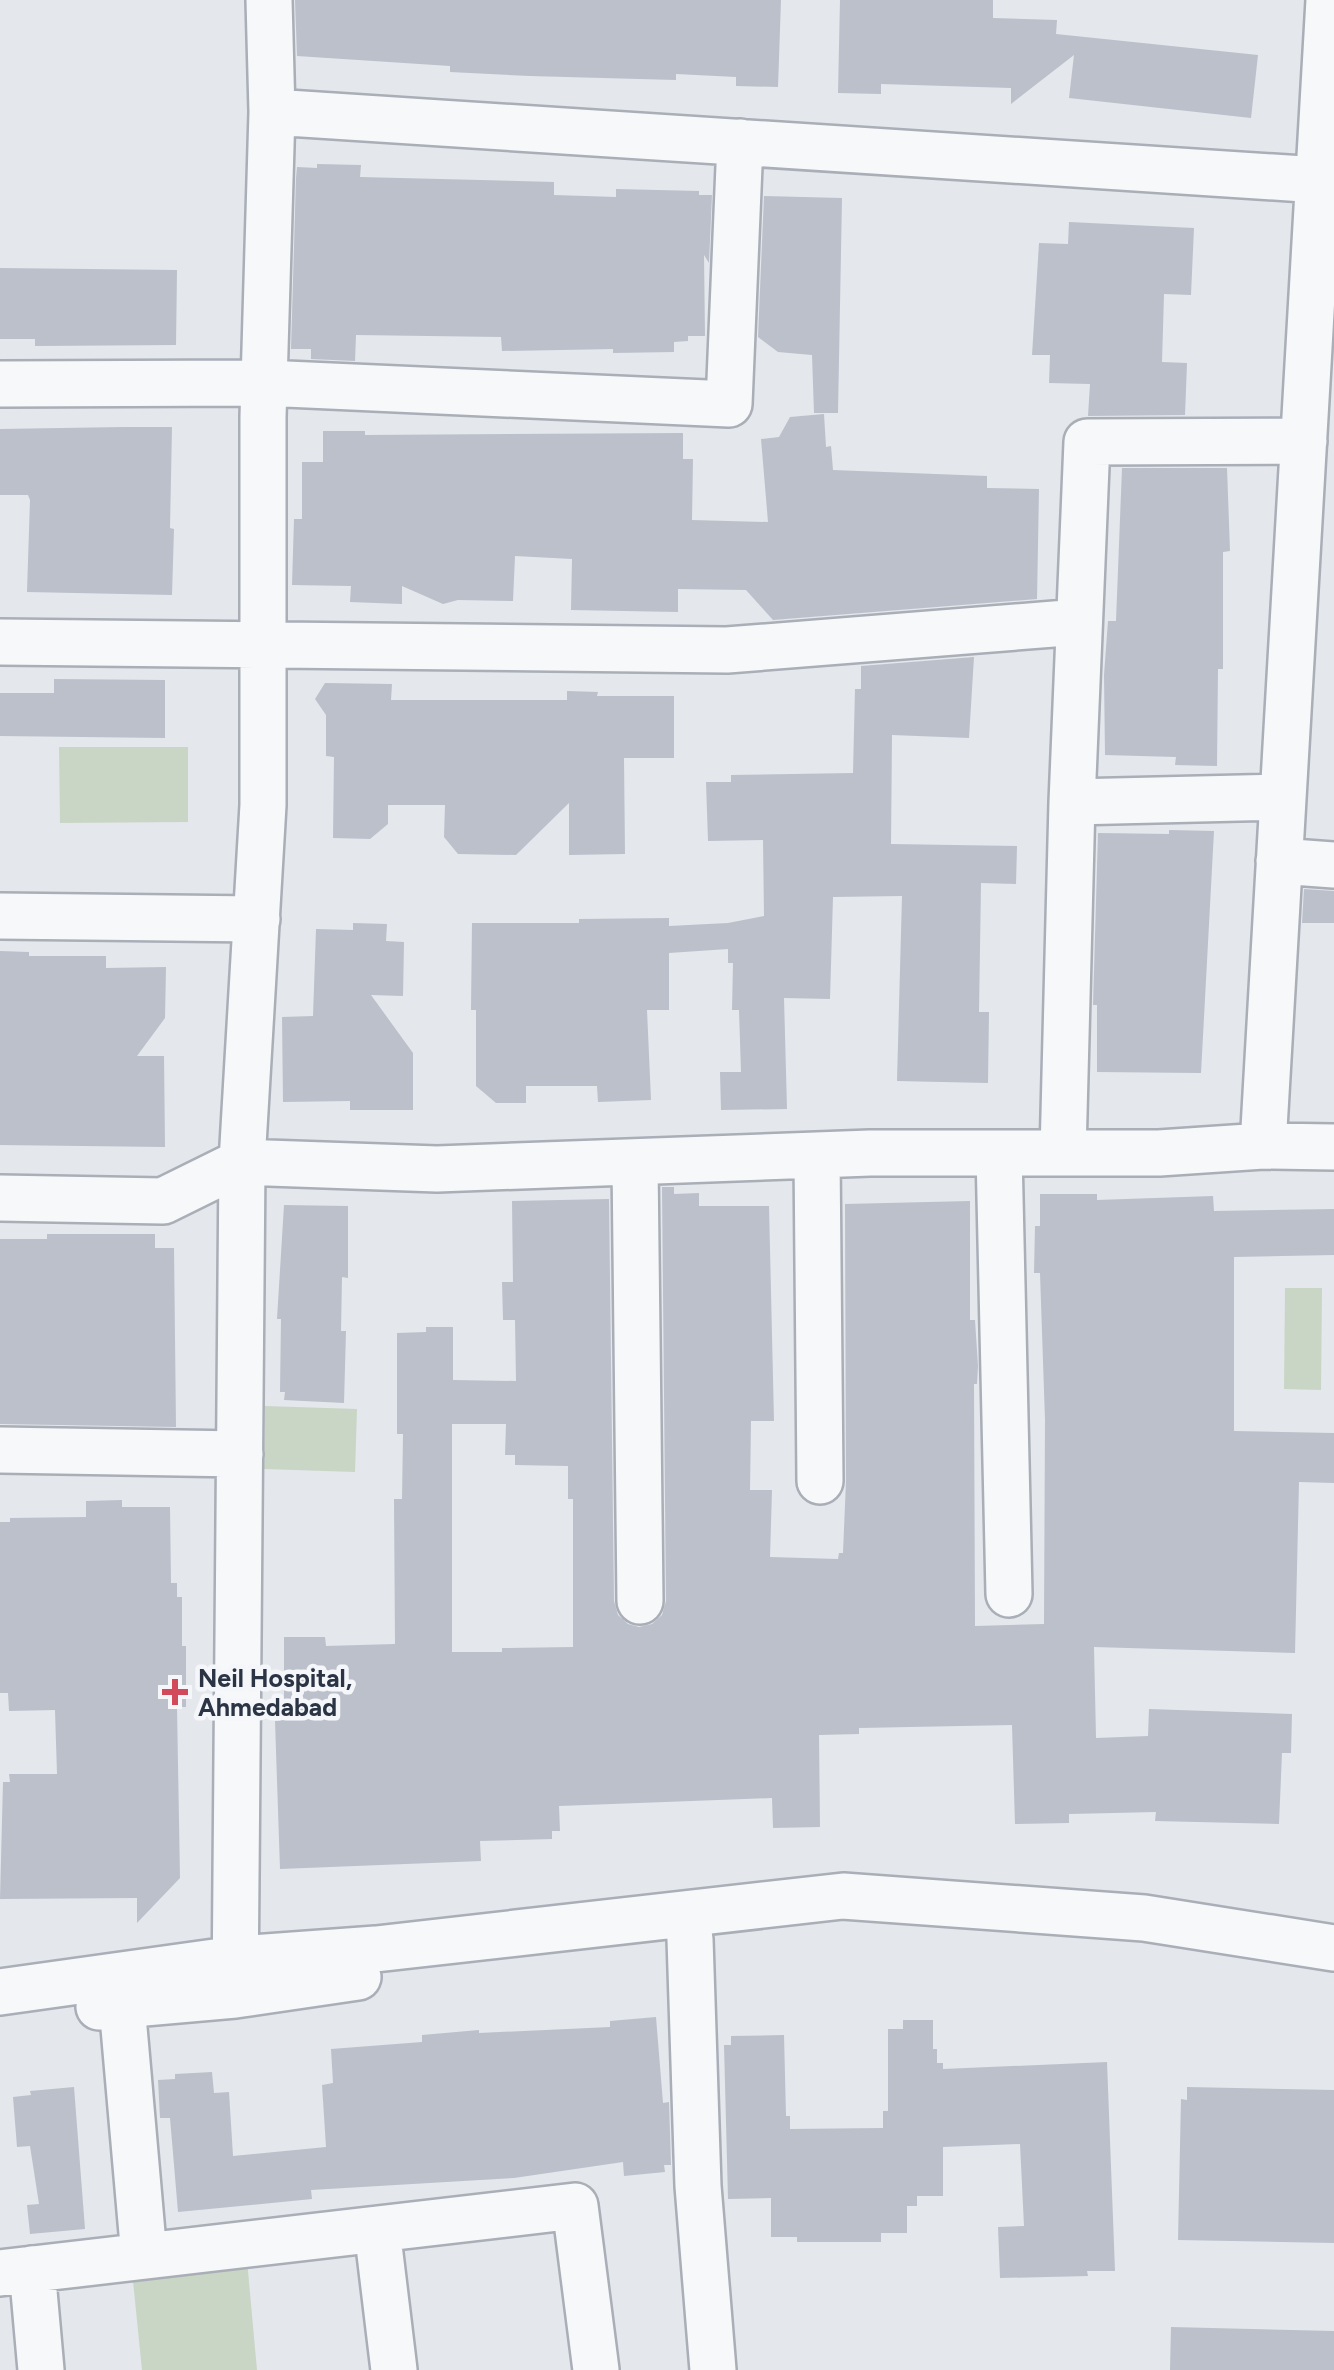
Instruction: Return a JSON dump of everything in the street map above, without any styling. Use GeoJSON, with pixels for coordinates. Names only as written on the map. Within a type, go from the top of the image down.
{"type":"FeatureCollection","features":[{"type":"Feature","properties":{"kind":"street"},"geometry":{"type":"LineString","coordinates":[[235,1977],[242,1162],[263,805],[264,383],[272,112],[268,0]]}},
{"type":"Feature","properties":{"kind":"street"},"geometry":{"type":"LineString","coordinates":[[1263,1146],[1304,441],[1325,240],[1319,180],[1329,0]]}},
{"type":"Feature","properties":{"kind":"street"},"geometry":{"type":"LineString","coordinates":[[272,112],[1319,180]]}},
{"type":"Feature","properties":{"kind":"street"},"geometry":{"type":"LineString","coordinates":[[0,384],[264,383],[729,404],[740,142]]}},
{"type":"Feature","properties":{"kind":"street"},"geometry":{"type":"LineString","coordinates":[[1063,1153],[1087,442],[1304,441]]}},
{"type":"Feature","properties":{"kind":"street"},"geometry":{"type":"LineString","coordinates":[[0,642],[726,650],[1080,622]]}},
{"type":"Feature","properties":{"kind":"street"},"geometry":{"type":"LineString","coordinates":[[1072,802],[1283,797]]}},
{"type":"Feature","properties":{"kind":"street"},"geometry":{"type":"LineString","coordinates":[[1280,861],[1334,865]]}},
{"type":"Feature","properties":{"kind":"street"},"geometry":{"type":"LineString","coordinates":[[0,916],[256,919]]}},
{"type":"Feature","properties":{"kind":"street"},"geometry":{"type":"LineString","coordinates":[[0,1198],[163,1201],[242,1162],[437,1169],[817,1155],[1158,1153],[1334,1146]]}},
{"type":"Feature","properties":{"kind":"street"},"geometry":{"type":"LineString","coordinates":[[999,1153],[1009,1594]]}},
{"type":"Feature","properties":{"kind":"street"},"geometry":{"type":"LineString","coordinates":[[817,1155],[820,1480]]}},
{"type":"Feature","properties":{"kind":"street"},"geometry":{"type":"LineString","coordinates":[[636,1162],[640,1601]]}},
{"type":"Feature","properties":{"kind":"street"},"geometry":{"type":"LineString","coordinates":[[0,1450],[240,1454]]}},
{"type":"Feature","properties":{"kind":"street"},"geometry":{"type":"LineString","coordinates":[[0,2017],[122,2005],[376,1948],[842,1896],[1144,1918],[1334,1948]]}},
{"type":"Feature","properties":{"kind":"street"},"geometry":{"type":"LineString","coordinates":[[0,1992],[235,1977],[378,1974],[843,1922],[1141,1943],[1334,1974]]}},
{"type":"Feature","properties":{"kind":"street"},"geometry":{"type":"LineString","coordinates":[[690,1939],[698,2186],[712,2370]]}},
{"type":"Feature","properties":{"kind":"street"},"geometry":{"type":"LineString","coordinates":[[122,2005],[144,2256]]}},
{"type":"Feature","properties":{"kind":"street"},"geometry":{"type":"LineString","coordinates":[[41,2370],[16,2271],[575,2206],[596,2370]]}},
{"type":"Feature","properties":{"kind":"street"},"geometry":{"type":"LineString","coordinates":[[378,2229],[394,2370]]}},
{"type":"Feature","properties":{"kind":"green space"},"geometry":{"type":"Polygon","coordinates":[[[59,747],[188,747],[188,822],[60,823],[59,747]]]}},
{"type":"Feature","properties":{"kind":"green space"},"geometry":{"type":"Polygon","coordinates":[[[1285,1288],[1322,1288],[1321,1390],[1284,1389],[1285,1288]]]}},
{"type":"Feature","properties":{"kind":"green space"},"geometry":{"type":"Polygon","coordinates":[[[265,1406],[357,1409],[355,1472],[264,1469],[265,1406]]]}},
{"type":"Feature","properties":{"kind":"green space"},"geometry":{"type":"Polygon","coordinates":[[[247,2260],[257,2370],[142,2370],[132,2271],[247,2260]]]}},
{"type":"Feature","properties":{"kind":"building"},"geometry":{"type":"Polygon","coordinates":[[[295,0],[781,0],[778,87],[736,86],[736,77],[676,74],[676,80],[530,76],[450,72],[450,66],[297,56],[295,0]]]}},
{"type":"Feature","properties":{"kind":"building"},"geometry":{"type":"Polygon","coordinates":[[[840,0],[993,0],[993,18],[1057,20],[1056,34],[1258,55],[1251,118],[1069,98],[1074,55],[1011,104],[1011,88],[881,84],[881,94],[838,93],[840,0]]]}},
{"type":"Feature","properties":{"kind":"building"},"geometry":{"type":"Polygon","coordinates":[[[317,164],[361,165],[360,177],[554,182],[554,195],[616,197],[616,189],[699,191],[699,195],[712,195],[709,263],[704,255],[705,336],[688,336],[688,341],[674,342],[674,352],[613,353],[613,349],[502,351],[501,337],[356,335],[355,361],[311,359],[311,349],[291,349],[296,178],[297,167],[317,168],[317,164]]]}},
{"type":"Feature","properties":{"kind":"building"},"geometry":{"type":"Polygon","coordinates":[[[764,196],[842,198],[838,413],[814,413],[812,355],[778,352],[758,337],[764,196]]]}},
{"type":"Feature","properties":{"kind":"building"},"geometry":{"type":"Polygon","coordinates":[[[1069,222],[1194,228],[1191,295],[1164,294],[1162,362],[1187,363],[1185,415],[1088,416],[1090,384],[1049,383],[1050,355],[1032,355],[1039,243],[1068,244],[1069,222]]]}},
{"type":"Feature","properties":{"kind":"building"},"geometry":{"type":"Polygon","coordinates":[[[0,268],[177,270],[176,345],[35,346],[35,339],[0,339],[0,268]]]}},
{"type":"Feature","properties":{"kind":"building"},"geometry":{"type":"Polygon","coordinates":[[[824,414],[826,447],[831,446],[833,470],[987,476],[987,488],[1039,489],[1037,599],[773,620],[746,590],[678,589],[678,612],[571,610],[572,559],[515,556],[513,601],[458,600],[443,604],[402,586],[402,604],[350,602],[351,586],[292,585],[294,519],[302,519],[302,462],[323,462],[323,431],[365,431],[365,435],[683,433],[683,459],[693,459],[692,520],[768,522],[761,439],[779,437],[790,417],[824,414]]]}},
{"type":"Feature","properties":{"kind":"building"},"geometry":{"type":"Polygon","coordinates":[[[172,427],[172,595],[27,592],[30,500],[28,495],[0,495],[0,429],[172,427]]]}},
{"type":"Feature","properties":{"kind":"building"},"geometry":{"type":"Polygon","coordinates":[[[1122,468],[1227,468],[1230,551],[1223,552],[1223,669],[1218,669],[1217,766],[1175,765],[1176,757],[1105,755],[1104,675],[1108,621],[1116,621],[1122,468]]]}},
{"type":"Feature","properties":{"kind":"building"},"geometry":{"type":"Polygon","coordinates":[[[974,657],[969,738],[892,735],[891,844],[1017,846],[1016,884],[981,883],[979,1012],[989,1012],[988,1083],[897,1081],[902,896],[833,897],[830,999],[784,998],[787,1109],[721,1110],[720,1072],[741,1072],[739,1010],[732,1010],[733,963],[728,963],[728,949],[669,953],[669,1010],[647,1010],[651,1100],[598,1102],[597,1086],[526,1086],[526,1103],[496,1103],[476,1086],[476,1010],[471,1010],[472,923],[669,918],[669,926],[728,923],[764,916],[763,840],[708,841],[706,782],[731,782],[731,775],[853,773],[855,689],[861,689],[861,666],[974,657]]]}},
{"type":"Feature","properties":{"kind":"building"},"geometry":{"type":"Polygon","coordinates":[[[54,679],[165,680],[165,738],[0,736],[0,693],[54,693],[54,679]]]}},
{"type":"Feature","properties":{"kind":"building"},"geometry":{"type":"Polygon","coordinates":[[[325,683],[392,684],[391,700],[567,700],[567,691],[598,692],[597,696],[674,696],[674,758],[624,758],[625,854],[569,855],[569,803],[516,855],[458,854],[444,837],[445,805],[388,805],[388,824],[370,839],[333,838],[334,757],[326,756],[326,715],[315,699],[325,683]]]}},
{"type":"Feature","properties":{"kind":"building"},"geometry":{"type":"Polygon","coordinates":[[[1169,830],[1214,831],[1201,1073],[1097,1072],[1097,1005],[1093,1005],[1098,833],[1169,834],[1169,830]]]}},
{"type":"Feature","properties":{"kind":"building"},"geometry":{"type":"Polygon","coordinates":[[[1304,889],[1334,891],[1334,923],[1302,923],[1304,889]]]}},
{"type":"Feature","properties":{"kind":"building"},"geometry":{"type":"Polygon","coordinates":[[[353,923],[387,924],[386,941],[404,942],[403,996],[371,995],[413,1053],[413,1110],[350,1110],[350,1101],[283,1102],[282,1017],[313,1016],[316,929],[353,930],[353,923]]]}},
{"type":"Feature","properties":{"kind":"building"},"geometry":{"type":"Polygon","coordinates":[[[0,951],[29,952],[29,956],[106,956],[106,968],[166,967],[165,1018],[137,1056],[164,1056],[165,1147],[0,1145],[0,951]]]}},
{"type":"Feature","properties":{"kind":"building"},"geometry":{"type":"Polygon","coordinates":[[[662,1187],[674,1187],[674,1194],[699,1193],[699,1206],[769,1206],[774,1421],[751,1421],[750,1490],[772,1490],[770,1557],[838,1559],[839,1553],[843,1553],[845,1204],[970,1201],[970,1320],[975,1320],[978,1366],[974,1384],[975,1626],[1044,1624],[1045,1420],[1040,1273],[1034,1273],[1040,1194],[1097,1194],[1097,1200],[1213,1196],[1214,1211],[1334,1209],[1334,1255],[1234,1257],[1234,1431],[1334,1433],[1334,1483],[1299,1482],[1295,1653],[1094,1647],[1096,1738],[1148,1736],[1149,1709],[1292,1714],[1291,1753],[1282,1753],[1279,1824],[1155,1821],[1156,1812],[1069,1814],[1069,1823],[1015,1824],[1012,1725],[859,1728],[859,1734],[819,1735],[820,1827],[773,1828],[772,1798],[559,1806],[560,1831],[552,1831],[552,1839],[480,1841],[481,1861],[280,1869],[275,1721],[284,1720],[284,1637],[325,1637],[326,1646],[395,1644],[394,1499],[402,1499],[403,1434],[397,1434],[397,1333],[453,1327],[453,1380],[516,1381],[515,1320],[503,1320],[502,1282],[513,1282],[512,1201],[609,1199],[614,1601],[618,1615],[639,1627],[652,1624],[662,1615],[666,1601],[662,1187]],[[452,1424],[452,1652],[573,1647],[573,1499],[568,1499],[568,1466],[515,1465],[515,1455],[505,1455],[506,1424],[452,1424]]]}},
{"type":"Feature","properties":{"kind":"building"},"geometry":{"type":"Polygon","coordinates":[[[284,1205],[348,1206],[348,1278],[342,1277],[341,1331],[346,1331],[344,1403],[284,1400],[285,1392],[280,1392],[281,1319],[277,1319],[284,1205]]]}},
{"type":"Feature","properties":{"kind":"building"},"geometry":{"type":"Polygon","coordinates":[[[47,1234],[155,1234],[155,1248],[174,1248],[176,1427],[0,1424],[0,1239],[47,1239],[47,1234]]]}},
{"type":"Feature","properties":{"kind":"building"},"geometry":{"type":"Polygon","coordinates":[[[122,1500],[122,1507],[170,1507],[171,1583],[177,1583],[177,1597],[182,1597],[182,1646],[186,1646],[186,1707],[177,1707],[180,1878],[137,1923],[137,1898],[0,1899],[3,1782],[10,1782],[9,1774],[57,1774],[55,1710],[9,1711],[8,1693],[0,1693],[0,1522],[10,1522],[10,1518],[86,1517],[86,1501],[122,1500]]]}},
{"type":"Feature","properties":{"kind":"building"},"geometry":{"type":"Polygon","coordinates":[[[656,2017],[663,2103],[669,2102],[671,2165],[664,2165],[665,2172],[624,2176],[623,2162],[514,2178],[311,2190],[312,2199],[178,2212],[170,2118],[160,2118],[158,2080],[175,2079],[175,2074],[212,2072],[214,2093],[229,2092],[233,2156],[326,2147],[322,2085],[333,2083],[331,2049],[422,2042],[422,2035],[479,2030],[610,2027],[610,2021],[656,2017]]]}},
{"type":"Feature","properties":{"kind":"building"},"geometry":{"type":"Polygon","coordinates":[[[903,2020],[933,2020],[933,2049],[937,2049],[937,2063],[943,2063],[943,2069],[1107,2062],[1115,2271],[1087,2271],[1088,2276],[1000,2278],[998,2227],[1024,2226],[1020,2144],[943,2147],[943,2196],[917,2196],[917,2206],[907,2206],[907,2233],[881,2233],[881,2242],[797,2242],[797,2237],[771,2237],[771,2198],[728,2199],[724,2045],[731,2045],[731,2036],[784,2035],[786,2116],[790,2116],[790,2129],[883,2128],[883,2111],[888,2111],[888,2029],[903,2029],[903,2020]]]}},
{"type":"Feature","properties":{"kind":"building"},"geometry":{"type":"Polygon","coordinates":[[[74,2087],[85,2229],[30,2234],[27,2205],[39,2204],[30,2146],[17,2147],[13,2097],[31,2095],[30,2091],[74,2087]]]}},
{"type":"Feature","properties":{"kind":"building"},"geometry":{"type":"Polygon","coordinates":[[[1187,2087],[1334,2090],[1334,2243],[1178,2240],[1181,2099],[1187,2100],[1187,2087]]]}},
{"type":"Feature","properties":{"kind":"building"},"geometry":{"type":"Polygon","coordinates":[[[1171,2327],[1334,2331],[1334,2370],[1170,2370],[1171,2327]]]}},
{"type":"Feature","properties":{"kind":"place","name":"Neil Hospital, Ahmedabad"},"geometry":{"type":"Point","coordinates":[175,1692]}}]}
